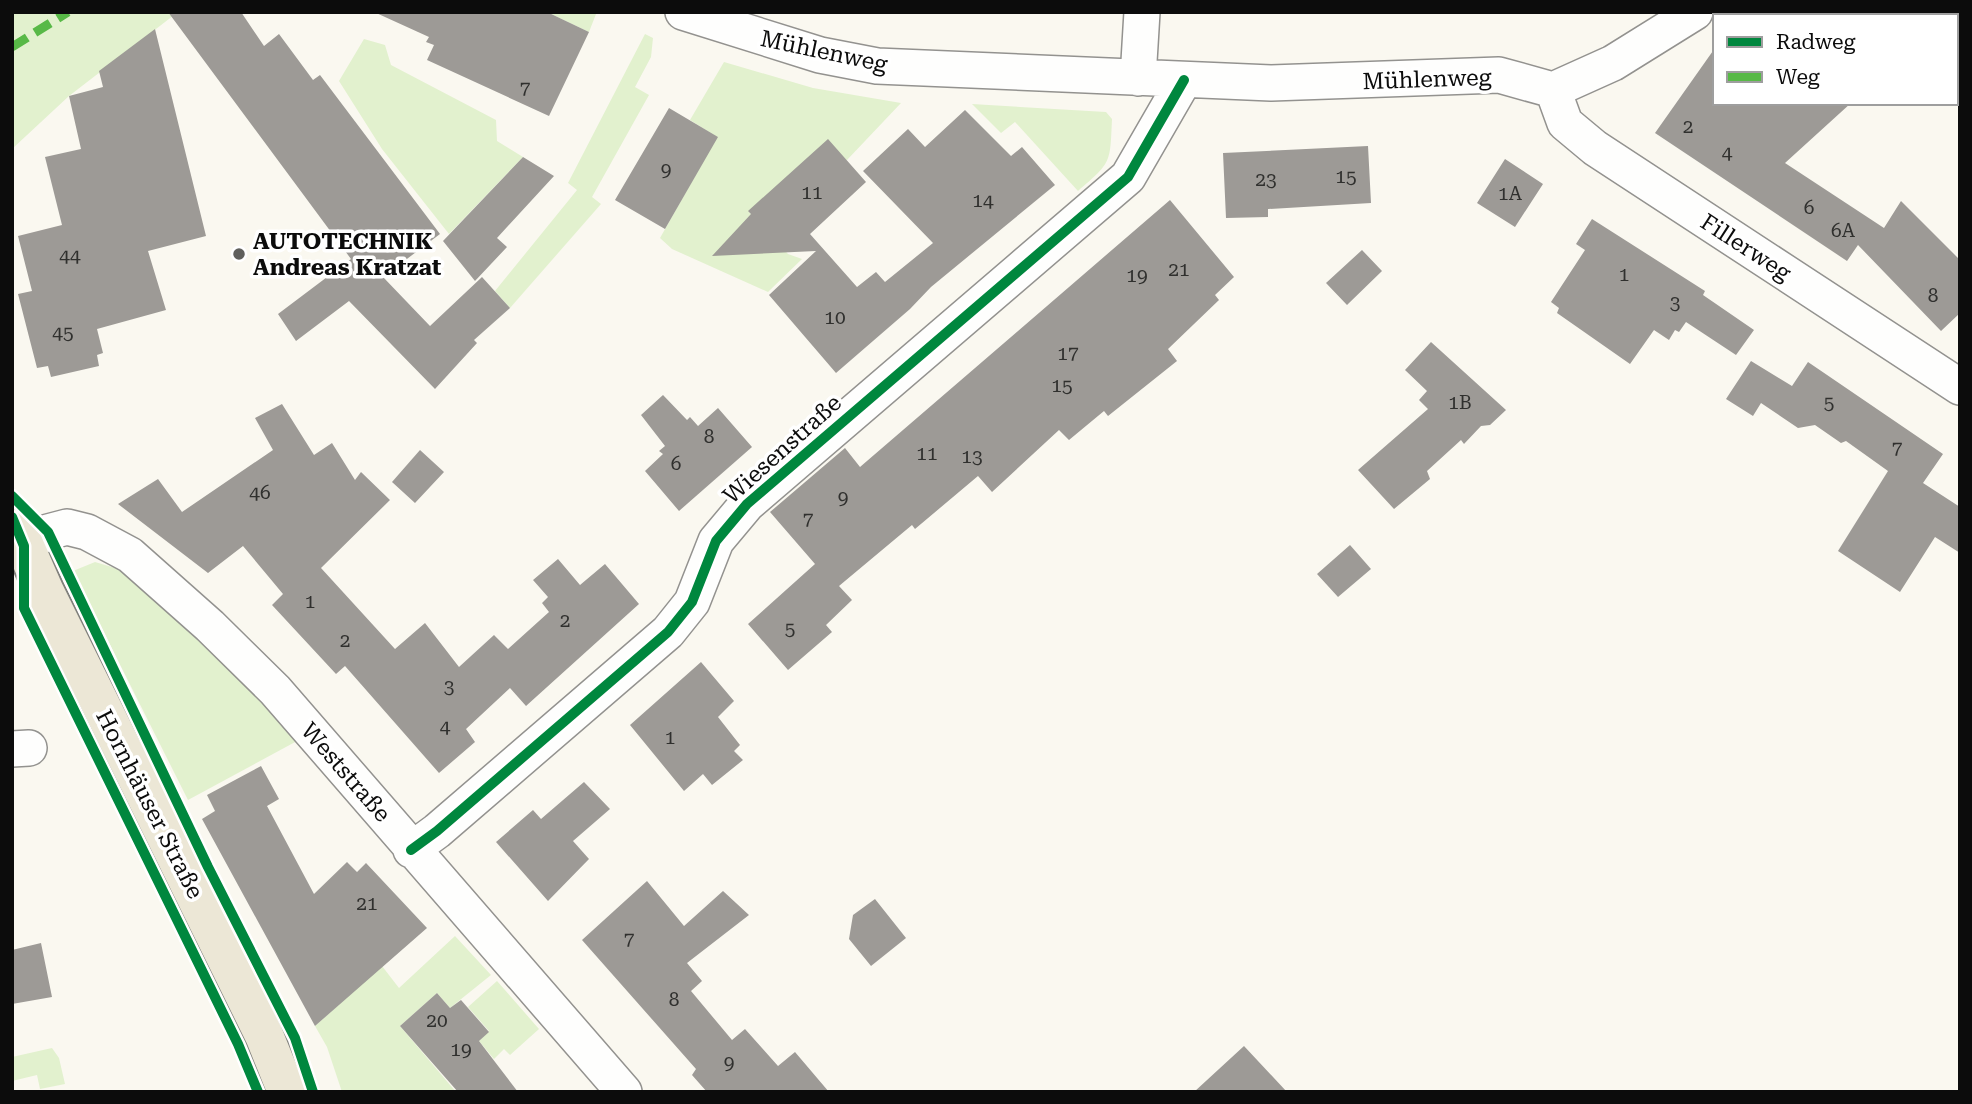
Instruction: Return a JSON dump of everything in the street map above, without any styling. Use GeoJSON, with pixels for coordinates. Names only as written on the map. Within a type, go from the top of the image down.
{"type":"FeatureCollection","features":[{"type":"Feature","properties":{"kind":"main road","name":"Hornhäuser Straße"},"geometry":{"type":"LineString","coordinates":[[18,531],[264,1035],[287,1092]]}},
{"type":"Feature","properties":{"kind":"street","name":"Mühlenweg"},"geometry":{"type":"LineString","coordinates":[[683,12],[820,55],[877,66],[1271,83],[1499,75],[1553,90]]}},
{"type":"Feature","properties":{"kind":"street"},"geometry":{"type":"LineString","coordinates":[[1138,78],[1142,12]]}},
{"type":"Feature","properties":{"kind":"street"},"geometry":{"type":"LineString","coordinates":[[1553,90],[1612,63],[1695,12]]}},
{"type":"Feature","properties":{"kind":"street","name":"Wiesenstraße"},"geometry":{"type":"LineString","coordinates":[[411,850],[438,831],[668,632],[692,602],[716,541],[747,504],[1128,177],[1184,79]]}},
{"type":"Feature","properties":{"kind":"street","name":"Fillerweg"},"geometry":{"type":"LineString","coordinates":[[1553,90],[1565,123],[1595,148],[1960,387]]}},
{"type":"Feature","properties":{"kind":"street","name":"Weststraße"},"geometry":{"type":"LineString","coordinates":[[18,531],[48,532],[67,527],[87,532],[130,555],[211,625],[275,690],[411,850],[624,1092]]}},
{"type":"Feature","properties":{"kind":"green space"},"geometry":{"type":"Polygon","coordinates":[[[12,12],[178,12],[69,96],[12,149],[12,12]]]}},
{"type":"Feature","properties":{"kind":"green space"},"geometry":{"type":"Polygon","coordinates":[[[547,12],[594,12],[596,14],[589,32],[547,12]]]}},
{"type":"Feature","properties":{"kind":"green space"},"geometry":{"type":"Polygon","coordinates":[[[645,34],[653,38],[651,57],[635,87],[649,95],[592,197],[601,204],[510,308],[495,291],[577,190],[568,183],[645,34]]]}},
{"type":"Feature","properties":{"kind":"green space"},"geometry":{"type":"Polygon","coordinates":[[[364,39],[385,45],[391,65],[496,120],[497,141],[523,157],[449,234],[382,149],[339,81],[364,39]]]}},
{"type":"Feature","properties":{"kind":"green space"},"geometry":{"type":"Polygon","coordinates":[[[724,62],[813,88],[901,103],[847,160],[749,212],[788,254],[802,259],[768,292],[672,249],[660,238],[717,137],[690,120],[724,62]]]}},
{"type":"Feature","properties":{"kind":"green space"},"geometry":{"type":"Polygon","coordinates":[[[972,104],[1106,112],[1112,119],[1107,161],[1078,191],[1015,122],[1001,133],[972,104]]]}},
{"type":"Feature","properties":{"kind":"green space"},"geometry":{"type":"Polygon","coordinates":[[[95,562],[122,570],[147,590],[264,704],[297,741],[188,800],[73,571],[95,562]]]}},
{"type":"Feature","properties":{"kind":"green space"},"geometry":{"type":"Polygon","coordinates":[[[455,936],[491,975],[450,1008],[437,993],[400,1026],[456,1092],[342,1092],[327,1047],[315,1026],[382,966],[399,988],[455,936]]]}},
{"type":"Feature","properties":{"kind":"green space"},"geometry":{"type":"Polygon","coordinates":[[[497,981],[539,1029],[510,1055],[504,1049],[494,1059],[479,1041],[489,1031],[468,1007],[497,981]]]}},
{"type":"Feature","properties":{"kind":"green space"},"geometry":{"type":"Polygon","coordinates":[[[52,1048],[59,1058],[65,1084],[40,1089],[37,1075],[12,1081],[12,1057],[52,1048]]]}},
{"type":"Feature","properties":{"kind":"building"},"geometry":{"type":"Polygon","coordinates":[[[168,12],[241,12],[264,46],[279,34],[313,80],[320,75],[440,234],[383,277],[430,326],[482,277],[510,308],[474,340],[477,343],[435,389],[349,301],[296,341],[278,314],[351,259],[168,12]]]}},
{"type":"Feature","properties":{"kind":"building"},"geometry":{"type":"Polygon","coordinates":[[[374,12],[547,12],[589,32],[549,116],[427,60],[434,45],[426,42],[429,37],[374,12]]]}},
{"type":"Feature","properties":{"kind":"building"},"geometry":{"type":"Polygon","coordinates":[[[155,29],[206,236],[148,251],[166,310],[97,329],[103,353],[97,355],[99,366],[51,377],[48,366],[37,368],[18,294],[32,291],[18,236],[62,225],[45,157],[81,149],[69,96],[103,87],[99,71],[155,29]]]}},
{"type":"Feature","properties":{"kind":"building"},"geometry":{"type":"Polygon","coordinates":[[[1713,51],[1713,105],[1849,105],[1785,163],[1884,228],[1901,201],[1960,260],[1960,313],[1941,331],[1858,245],[1847,261],[1655,133],[1713,51]]]}},
{"type":"Feature","properties":{"kind":"building"},"geometry":{"type":"Polygon","coordinates":[[[669,108],[718,137],[665,229],[615,200],[669,108]]]}},
{"type":"Feature","properties":{"kind":"building"},"geometry":{"type":"Polygon","coordinates":[[[965,110],[1011,156],[1022,147],[1055,185],[931,287],[910,309],[836,373],[769,295],[816,251],[712,256],[751,214],[748,211],[828,139],[866,182],[810,234],[857,287],[876,272],[885,282],[933,243],[863,171],[908,129],[925,147],[965,110]]]}},
{"type":"Feature","properties":{"kind":"building"},"geometry":{"type":"Polygon","coordinates":[[[1368,146],[1371,203],[1268,209],[1268,217],[1226,218],[1223,153],[1368,146]]]}},
{"type":"Feature","properties":{"kind":"building"},"geometry":{"type":"Polygon","coordinates":[[[523,157],[554,176],[497,238],[507,247],[475,281],[443,241],[523,157]]]}},
{"type":"Feature","properties":{"kind":"building"},"geometry":{"type":"Polygon","coordinates":[[[1505,159],[1543,184],[1515,227],[1477,203],[1505,159]]]}},
{"type":"Feature","properties":{"kind":"building"},"geometry":{"type":"Polygon","coordinates":[[[1170,200],[1234,277],[1215,295],[1219,300],[1168,349],[1177,361],[1108,416],[1104,411],[1069,440],[1059,430],[992,492],[978,476],[915,529],[912,525],[839,586],[852,600],[826,625],[832,632],[788,670],[748,624],[815,564],[770,512],[845,448],[860,467],[1170,200]]]}},
{"type":"Feature","properties":{"kind":"building"},"geometry":{"type":"Polygon","coordinates":[[[1592,219],[1705,291],[1703,295],[1754,330],[1736,355],[1686,322],[1679,332],[1675,330],[1669,340],[1654,330],[1630,364],[1557,313],[1559,308],[1551,302],[1585,250],[1576,244],[1592,219]]]}},
{"type":"Feature","properties":{"kind":"building"},"geometry":{"type":"Polygon","coordinates":[[[1362,250],[1382,271],[1347,305],[1326,283],[1362,250]]]}},
{"type":"Feature","properties":{"kind":"building"},"geometry":{"type":"Polygon","coordinates":[[[1431,342],[1506,410],[1490,425],[1481,426],[1464,444],[1461,440],[1427,471],[1430,479],[1394,509],[1358,470],[1428,409],[1419,400],[1427,391],[1405,370],[1431,342]]]}},
{"type":"Feature","properties":{"kind":"building"},"geometry":{"type":"Polygon","coordinates":[[[1751,361],[1792,386],[1808,362],[1943,454],[1923,483],[1960,507],[1960,553],[1935,537],[1900,592],[1838,551],[1888,471],[1846,441],[1841,443],[1815,425],[1798,428],[1761,403],[1753,416],[1726,399],[1751,361]]]}},
{"type":"Feature","properties":{"kind":"building"},"geometry":{"type":"Polygon","coordinates":[[[663,395],[687,420],[690,417],[698,426],[718,408],[752,447],[679,511],[645,471],[663,454],[659,451],[665,446],[641,415],[663,395]]]}},
{"type":"Feature","properties":{"kind":"building"},"geometry":{"type":"Polygon","coordinates":[[[282,404],[314,455],[332,443],[355,480],[361,472],[390,500],[321,568],[395,649],[425,623],[459,667],[494,635],[508,649],[549,612],[542,603],[548,597],[533,580],[558,559],[580,585],[605,564],[639,604],[526,706],[510,688],[466,729],[475,742],[439,773],[345,666],[336,674],[272,605],[283,594],[243,546],[208,573],[118,504],[158,479],[182,512],[273,450],[255,418],[282,404]]]}},
{"type":"Feature","properties":{"kind":"building"},"geometry":{"type":"Polygon","coordinates":[[[420,450],[444,472],[415,503],[392,482],[420,450]]]}},
{"type":"Feature","properties":{"kind":"building"},"geometry":{"type":"Polygon","coordinates":[[[1350,545],[1371,569],[1338,597],[1317,574],[1350,545]]]}},
{"type":"Feature","properties":{"kind":"building"},"geometry":{"type":"Polygon","coordinates":[[[701,662],[734,701],[718,717],[740,745],[734,751],[743,760],[712,785],[703,774],[684,791],[630,725],[701,662]]]}},
{"type":"Feature","properties":{"kind":"building"},"geometry":{"type":"Polygon","coordinates":[[[261,766],[279,799],[267,806],[314,894],[347,862],[357,872],[366,863],[427,928],[315,1026],[202,819],[215,811],[207,795],[261,766]]]}},
{"type":"Feature","properties":{"kind":"building"},"geometry":{"type":"Polygon","coordinates":[[[584,782],[610,809],[573,841],[589,859],[548,901],[496,842],[533,810],[541,819],[584,782]]]}},
{"type":"Feature","properties":{"kind":"building"},"geometry":{"type":"Polygon","coordinates":[[[647,881],[684,926],[723,891],[749,915],[687,963],[702,981],[691,991],[732,1040],[745,1029],[778,1066],[795,1052],[829,1092],[707,1092],[692,1075],[696,1069],[582,940],[647,881]]]}},
{"type":"Feature","properties":{"kind":"building"},"geometry":{"type":"Polygon","coordinates":[[[875,899],[906,938],[871,966],[849,939],[853,915],[875,899]]]}},
{"type":"Feature","properties":{"kind":"building"},"geometry":{"type":"Polygon","coordinates":[[[41,943],[52,997],[12,1004],[12,950],[41,943]]]}},
{"type":"Feature","properties":{"kind":"building"},"geometry":{"type":"Polygon","coordinates":[[[437,993],[450,1008],[461,1000],[489,1032],[479,1041],[518,1092],[458,1092],[400,1026],[437,993]]]}},
{"type":"Feature","properties":{"kind":"building"},"geometry":{"type":"Polygon","coordinates":[[[1244,1046],[1287,1092],[1194,1092],[1244,1046]]]}},
{"type":"Feature","properties":{"kind":"marked path"},"geometry":{"type":"LineString","coordinates":[[12,47],[68,12]]}},
{"type":"Feature","properties":{"kind":"cycle path"},"geometry":{"type":"LineString","coordinates":[[411,850],[437,831],[668,632],[692,602],[716,541],[747,504],[1128,177],[1184,80]]}},
{"type":"Feature","properties":{"kind":"cycle path"},"geometry":{"type":"LineString","coordinates":[[12,496],[48,532],[208,867],[295,1038],[313,1092]]}},
{"type":"Feature","properties":{"kind":"cycle path"},"geometry":{"type":"LineString","coordinates":[[12,517],[24,546],[24,608],[238,1044],[258,1092]]}},
{"type":"Feature","properties":{"kind":"place","name":"AUTOTECHNIK Andreas Kratzat"},"geometry":{"type":"Point","coordinates":[239,254]}}]}
